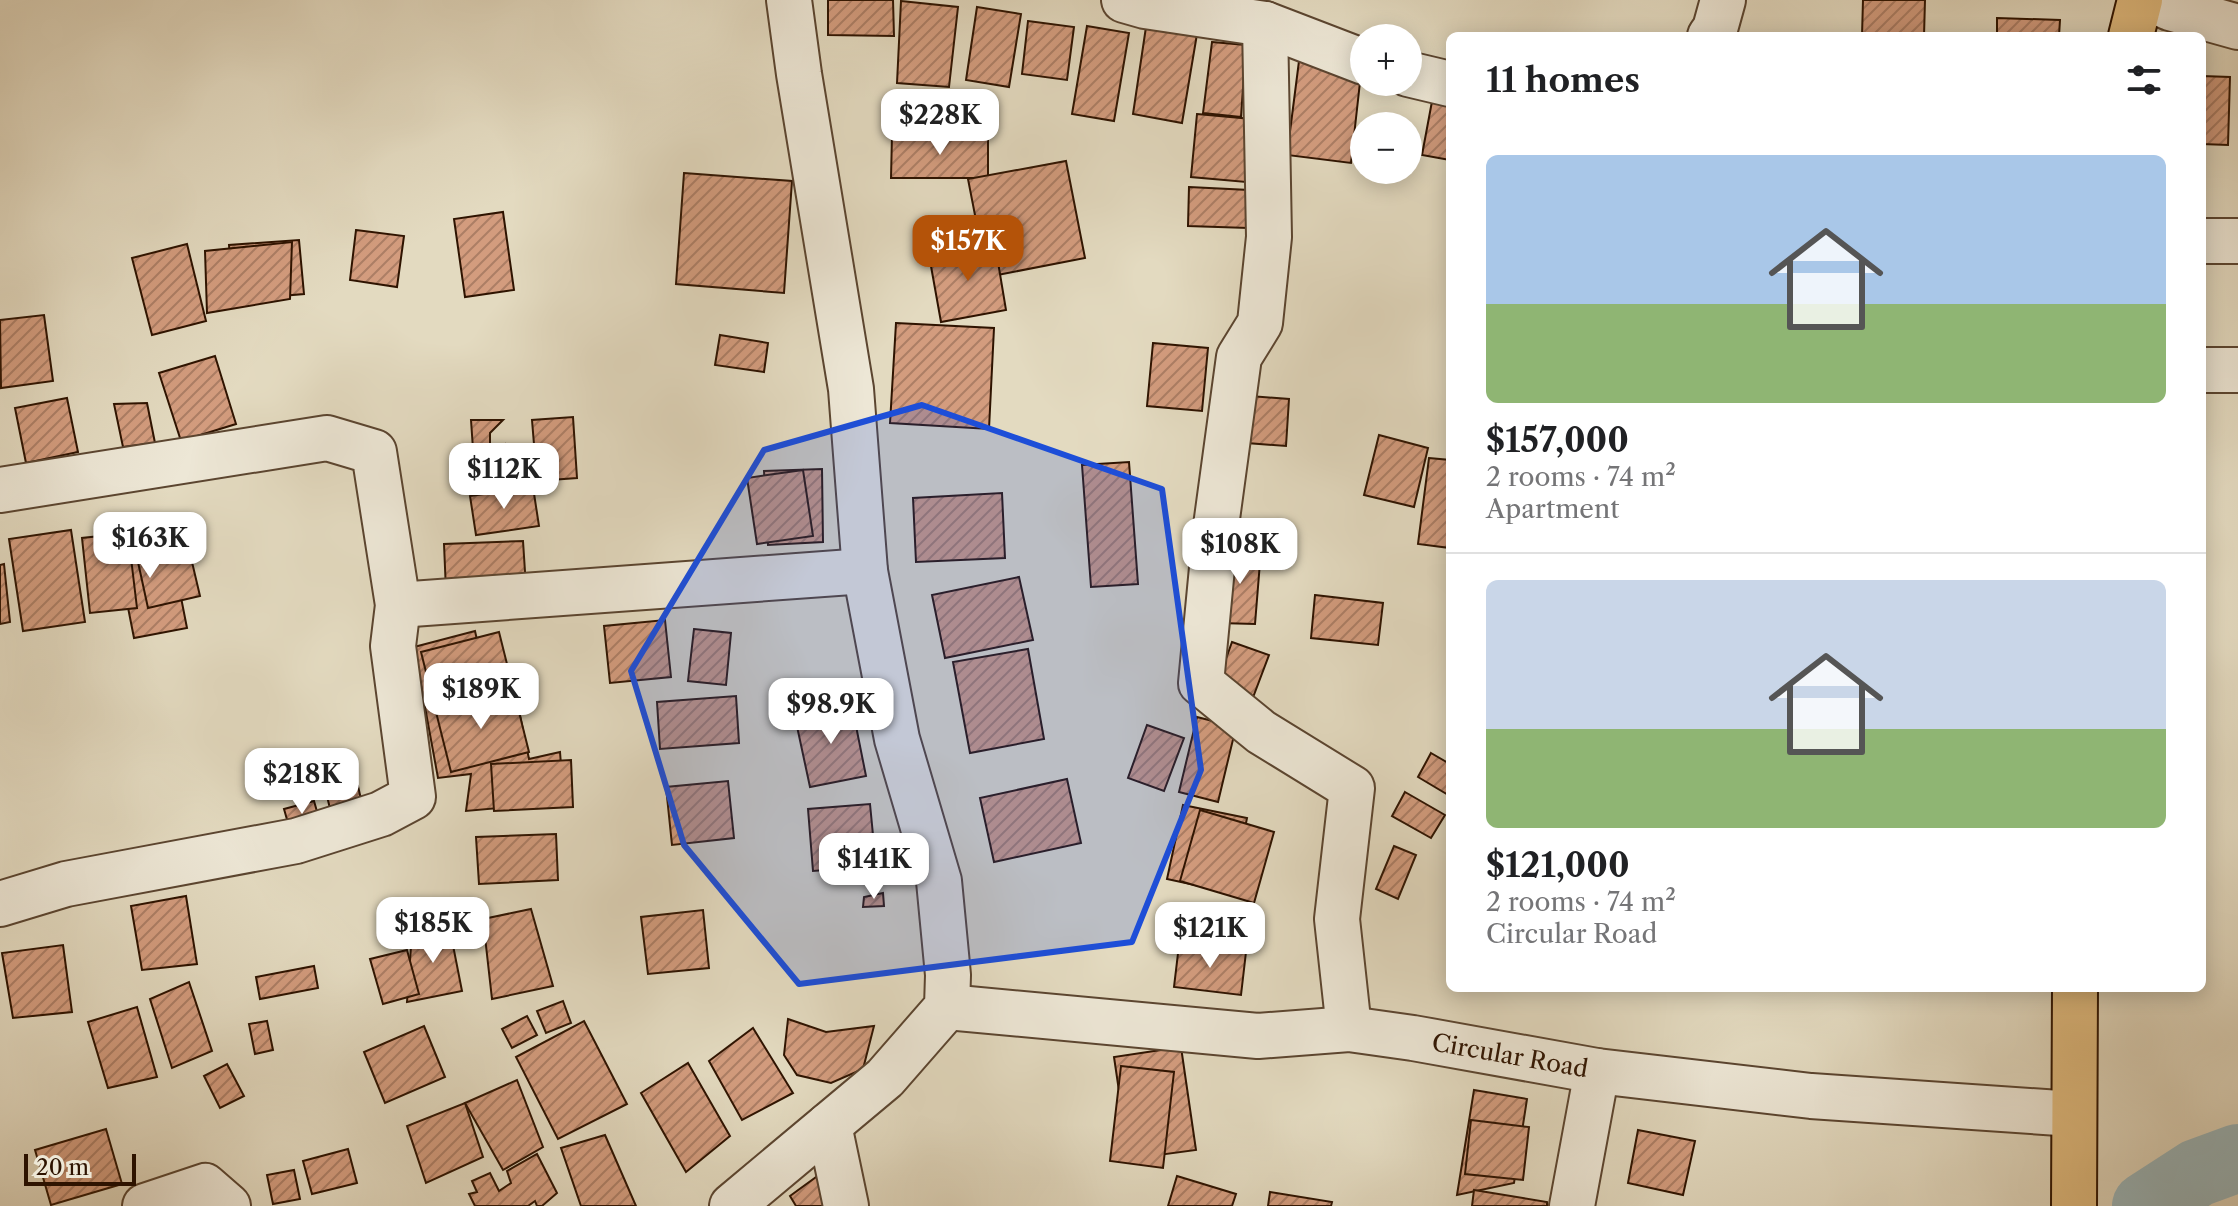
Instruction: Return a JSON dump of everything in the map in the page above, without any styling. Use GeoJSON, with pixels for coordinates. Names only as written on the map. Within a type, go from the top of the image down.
{"type":"FeatureCollection","features":[{"type":"Feature","properties":{"kind":"main road"},"geometry":{"type":"LineString","coordinates":[[2132,32],[2140,0]]}},
{"type":"Feature","properties":{"kind":"main road"},"geometry":{"type":"LineString","coordinates":[[2074,1197],[2075,992]]}},
{"type":"Feature","properties":{"kind":"street"},"geometry":{"type":"LineString","coordinates":[[732,1206],[885,1078],[947,1007],[948,975],[939,881],[897,739],[865,571],[851,389],[789,0]]}},
{"type":"Feature","properties":{"kind":"street"},"geometry":{"type":"LineString","coordinates":[[1124,0],[1265,24],[1350,57]]}},
{"type":"Feature","properties":{"kind":"street"},"geometry":{"type":"LineString","coordinates":[[1713,32],[1723,0]]}},
{"type":"Feature","properties":{"kind":"street"},"geometry":{"type":"LineString","coordinates":[[2152,0],[2238,27]]}},
{"type":"Feature","properties":{"kind":"street"},"geometry":{"type":"LineString","coordinates":[[1265,24],[1269,237],[1260,323],[1239,357],[1216,526],[1201,683],[1261,732],[1352,788],[1337,919],[1349,1029]]}},
{"type":"Feature","properties":{"kind":"street"},"geometry":{"type":"LineString","coordinates":[[1422,77],[1446,83]]}},
{"type":"Feature","properties":{"kind":"street"},"geometry":{"type":"LineString","coordinates":[[2206,241],[2238,241]]}},
{"type":"Feature","properties":{"kind":"street"},"geometry":{"type":"LineString","coordinates":[[2206,370],[2238,370]]}},
{"type":"Feature","properties":{"kind":"street"},"geometry":{"type":"LineString","coordinates":[[0,490],[327,438],[374,452],[398,605],[393,646],[413,797],[381,814],[296,841],[66,884],[0,904]]}},
{"type":"Feature","properties":{"kind":"street"},"geometry":{"type":"LineString","coordinates":[[398,605],[865,571]]}},
{"type":"Feature","properties":{"kind":"street","name":"Circular Road"},"geometry":{"type":"LineString","coordinates":[[947,1007],[1258,1036],[1349,1029],[1597,1071],[1811,1096],[2074,1114]]}},
{"type":"Feature","properties":{"kind":"street"},"geometry":{"type":"LineString","coordinates":[[1572,1206],[1597,1071]]}},
{"type":"Feature","properties":{"kind":"street"},"geometry":{"type":"LineString","coordinates":[[829,1125],[846,1206]]}},
{"type":"Feature","properties":{"kind":"street"},"geometry":{"type":"LineString","coordinates":[[145,1206],[205,1186],[228,1206]]}},
{"type":"Feature","properties":{"kind":"highlighted area"},"geometry":{"type":"Polygon","coordinates":[[[922,405],[1162,489],[1201,770],[1132,942],[799,984],[684,845],[631,671],[764,450],[922,405]]]}},
{"type":"Feature","properties":{"kind":"building"},"geometry":{"type":"Polygon","coordinates":[[[828,0],[893,0],[894,36],[828,35],[828,0]]]}},
{"type":"Feature","properties":{"kind":"building"},"geometry":{"type":"Polygon","coordinates":[[[1863,0],[1925,0],[1924,32],[1862,32],[1863,0]]]}},
{"type":"Feature","properties":{"kind":"building"},"geometry":{"type":"Polygon","coordinates":[[[901,1],[958,7],[949,87],[897,83],[901,1]]]}},
{"type":"Feature","properties":{"kind":"building"},"geometry":{"type":"Polygon","coordinates":[[[977,7],[1021,14],[1009,87],[966,80],[977,7]]]}},
{"type":"Feature","properties":{"kind":"building"},"geometry":{"type":"Polygon","coordinates":[[[1997,18],[2060,20],[2059,32],[1997,32],[1997,18]]]}},
{"type":"Feature","properties":{"kind":"building"},"geometry":{"type":"Polygon","coordinates":[[[1028,21],[1074,27],[1067,80],[1022,74],[1028,21]]]}},
{"type":"Feature","properties":{"kind":"building"},"geometry":{"type":"Polygon","coordinates":[[[1087,26],[1129,33],[1114,121],[1072,114],[1087,26]]]}},
{"type":"Feature","properties":{"kind":"building"},"geometry":{"type":"Polygon","coordinates":[[[1146,27],[1197,34],[1182,123],[1133,114],[1146,27]]]}},
{"type":"Feature","properties":{"kind":"building"},"geometry":{"type":"Polygon","coordinates":[[[1212,42],[1246,45],[1241,117],[1203,113],[1212,42]]]}},
{"type":"Feature","properties":{"kind":"building"},"geometry":{"type":"Polygon","coordinates":[[[1299,61],[1350,71],[1350,96],[1358,96],[1357,112],[1350,112],[1350,163],[1287,155],[1299,61]]]}},
{"type":"Feature","properties":{"kind":"building"},"geometry":{"type":"Polygon","coordinates":[[[2206,76],[2230,77],[2228,145],[2206,144],[2206,76]]]}},
{"type":"Feature","properties":{"kind":"building"},"geometry":{"type":"Polygon","coordinates":[[[1433,96],[1446,98],[1446,159],[1422,155],[1433,96]]]}},
{"type":"Feature","properties":{"kind":"building"},"geometry":{"type":"Polygon","coordinates":[[[1197,114],[1252,119],[1246,182],[1191,177],[1197,114]]]}},
{"type":"Feature","properties":{"kind":"building"},"geometry":{"type":"Polygon","coordinates":[[[892,135],[988,136],[988,178],[891,178],[892,135]]]}},
{"type":"Feature","properties":{"kind":"building"},"geometry":{"type":"Polygon","coordinates":[[[1066,161],[1085,258],[987,277],[968,179],[1066,161]]]}},
{"type":"Feature","properties":{"kind":"building"},"geometry":{"type":"Polygon","coordinates":[[[684,173],[792,181],[784,293],[676,284],[684,173]]]}},
{"type":"Feature","properties":{"kind":"building"},"geometry":{"type":"Polygon","coordinates":[[[1189,187],[1249,190],[1248,228],[1188,226],[1189,187]]]}},
{"type":"Feature","properties":{"kind":"building"},"geometry":{"type":"Polygon","coordinates":[[[503,212],[514,290],[465,297],[454,219],[503,212]]]}},
{"type":"Feature","properties":{"kind":"building"},"geometry":{"type":"Polygon","coordinates":[[[356,230],[404,236],[397,287],[350,280],[356,230]]]}},
{"type":"Feature","properties":{"kind":"building"},"geometry":{"type":"Polygon","coordinates":[[[299,240],[304,294],[233,300],[229,245],[299,240]]]}},
{"type":"Feature","properties":{"kind":"building"},"geometry":{"type":"Polygon","coordinates":[[[292,242],[290,299],[207,313],[205,251],[292,242]]]}},
{"type":"Feature","properties":{"kind":"building"},"geometry":{"type":"Polygon","coordinates":[[[187,244],[206,321],[152,335],[132,258],[187,244]]]}},
{"type":"Feature","properties":{"kind":"building"},"geometry":{"type":"Polygon","coordinates":[[[995,244],[1006,310],[941,322],[929,255],[995,244]]]}},
{"type":"Feature","properties":{"kind":"building"},"geometry":{"type":"Polygon","coordinates":[[[44,315],[53,381],[1,388],[0,320],[44,315]]]}},
{"type":"Feature","properties":{"kind":"building"},"geometry":{"type":"Polygon","coordinates":[[[896,323],[994,328],[989,429],[890,423],[896,323]]]}},
{"type":"Feature","properties":{"kind":"building"},"geometry":{"type":"Polygon","coordinates":[[[720,335],[768,343],[764,372],[715,365],[720,335]]]}},
{"type":"Feature","properties":{"kind":"building"},"geometry":{"type":"Polygon","coordinates":[[[1153,343],[1208,348],[1202,411],[1147,406],[1153,343]]]}},
{"type":"Feature","properties":{"kind":"building"},"geometry":{"type":"Polygon","coordinates":[[[215,356],[236,424],[181,441],[159,373],[215,356]]]}},
{"type":"Feature","properties":{"kind":"building"},"geometry":{"type":"Polygon","coordinates":[[[1250,396],[1289,399],[1286,446],[1247,443],[1250,396]]]}},
{"type":"Feature","properties":{"kind":"building"},"geometry":{"type":"Polygon","coordinates":[[[67,398],[78,452],[26,463],[15,408],[67,398]]]}},
{"type":"Feature","properties":{"kind":"building"},"geometry":{"type":"Polygon","coordinates":[[[147,403],[155,443],[123,447],[114,404],[147,403]]]}},
{"type":"Feature","properties":{"kind":"building"},"geometry":{"type":"Polygon","coordinates":[[[573,417],[577,478],[537,481],[532,420],[573,417]]]}},
{"type":"Feature","properties":{"kind":"building"},"geometry":{"type":"Polygon","coordinates":[[[471,420],[503,420],[490,433],[490,447],[473,449],[471,420]]]}},
{"type":"Feature","properties":{"kind":"building"},"geometry":{"type":"Polygon","coordinates":[[[1379,435],[1428,448],[1414,507],[1364,495],[1379,435]]]}},
{"type":"Feature","properties":{"kind":"building"},"geometry":{"type":"Polygon","coordinates":[[[505,444],[511,475],[476,483],[472,459],[495,454],[495,446],[505,444]]]}},
{"type":"Feature","properties":{"kind":"building"},"geometry":{"type":"Polygon","coordinates":[[[1429,458],[1446,460],[1446,548],[1418,544],[1429,458]]]}},
{"type":"Feature","properties":{"kind":"building"},"geometry":{"type":"Polygon","coordinates":[[[1129,462],[1138,584],[1091,587],[1082,465],[1129,462]]]}},
{"type":"Feature","properties":{"kind":"building"},"geometry":{"type":"Polygon","coordinates":[[[822,469],[823,542],[768,545],[764,471],[822,469]]]}},
{"type":"Feature","properties":{"kind":"building"},"geometry":{"type":"Polygon","coordinates":[[[803,470],[813,536],[757,544],[747,478],[803,470]]]}},
{"type":"Feature","properties":{"kind":"building"},"geometry":{"type":"Polygon","coordinates":[[[533,487],[539,526],[476,535],[470,496],[533,487]]]}},
{"type":"Feature","properties":{"kind":"building"},"geometry":{"type":"Polygon","coordinates":[[[1002,493],[1005,558],[916,562],[913,498],[1002,493]]]}},
{"type":"Feature","properties":{"kind":"building"},"geometry":{"type":"Polygon","coordinates":[[[166,521],[187,628],[134,638],[113,531],[166,521]]]}},
{"type":"Feature","properties":{"kind":"building"},"geometry":{"type":"Polygon","coordinates":[[[184,528],[200,596],[148,608],[133,539],[184,528]]]}},
{"type":"Feature","properties":{"kind":"building"},"geometry":{"type":"Polygon","coordinates":[[[71,530],[85,622],[23,631],[9,539],[71,530]]]}},
{"type":"Feature","properties":{"kind":"building"},"geometry":{"type":"Polygon","coordinates":[[[128,533],[137,608],[90,613],[82,538],[128,533]]]}},
{"type":"Feature","properties":{"kind":"building"},"geometry":{"type":"Polygon","coordinates":[[[523,541],[526,587],[446,591],[444,544],[523,541]]]}},
{"type":"Feature","properties":{"kind":"building"},"geometry":{"type":"Polygon","coordinates":[[[1224,546],[1261,550],[1255,624],[1219,623],[1224,546]]]}},
{"type":"Feature","properties":{"kind":"building"},"geometry":{"type":"Polygon","coordinates":[[[4,564],[10,622],[0,624],[0,565],[4,564]]]}},
{"type":"Feature","properties":{"kind":"building"},"geometry":{"type":"Polygon","coordinates":[[[1019,577],[1033,640],[945,658],[932,595],[1019,577]]]}},
{"type":"Feature","properties":{"kind":"building"},"geometry":{"type":"Polygon","coordinates":[[[1315,595],[1383,603],[1378,645],[1311,638],[1315,595]]]}},
{"type":"Feature","properties":{"kind":"building"},"geometry":{"type":"Polygon","coordinates":[[[665,620],[671,677],[610,683],[604,626],[665,620]]]}},
{"type":"Feature","properties":{"kind":"building"},"geometry":{"type":"Polygon","coordinates":[[[694,629],[731,633],[726,685],[688,681],[694,629]]]}},
{"type":"Feature","properties":{"kind":"building"},"geometry":{"type":"Polygon","coordinates":[[[475,631],[489,693],[515,691],[529,759],[560,752],[564,802],[466,811],[471,774],[438,778],[414,647],[475,631]]]}},
{"type":"Feature","properties":{"kind":"building"},"geometry":{"type":"Polygon","coordinates":[[[499,632],[529,752],[451,772],[421,652],[499,632]]]}},
{"type":"Feature","properties":{"kind":"building"},"geometry":{"type":"Polygon","coordinates":[[[1232,642],[1269,655],[1249,708],[1213,695],[1232,642]]]}},
{"type":"Feature","properties":{"kind":"building"},"geometry":{"type":"Polygon","coordinates":[[[1028,649],[1044,739],[970,753],[953,662],[1028,649]]]}},
{"type":"Feature","properties":{"kind":"building"},"geometry":{"type":"Polygon","coordinates":[[[736,696],[739,743],[660,749],[657,702],[736,696]]]}},
{"type":"Feature","properties":{"kind":"building"},"geometry":{"type":"Polygon","coordinates":[[[852,706],[866,776],[810,787],[795,717],[852,706]]]}},
{"type":"Feature","properties":{"kind":"building"},"geometry":{"type":"Polygon","coordinates":[[[1197,717],[1236,727],[1218,802],[1179,792],[1197,717]]]}},
{"type":"Feature","properties":{"kind":"building"},"geometry":{"type":"Polygon","coordinates":[[[1147,725],[1184,738],[1164,791],[1128,778],[1147,725]]]}},
{"type":"Feature","properties":{"kind":"building"},"geometry":{"type":"Polygon","coordinates":[[[1431,753],[1446,762],[1446,794],[1418,777],[1431,753]]]}},
{"type":"Feature","properties":{"kind":"building"},"geometry":{"type":"Polygon","coordinates":[[[571,760],[573,807],[494,811],[491,764],[571,760]]]}},
{"type":"Feature","properties":{"kind":"building"},"geometry":{"type":"Polygon","coordinates":[[[1067,779],[1081,843],[994,862],[980,798],[1067,779]]]}},
{"type":"Feature","properties":{"kind":"building"},"geometry":{"type":"Polygon","coordinates":[[[728,781],[734,838],[672,845],[666,787],[728,781]]]}},
{"type":"Feature","properties":{"kind":"building"},"geometry":{"type":"Polygon","coordinates":[[[358,786],[364,813],[333,821],[326,792],[358,786]]]}},
{"type":"Feature","properties":{"kind":"building"},"geometry":{"type":"Polygon","coordinates":[[[1405,792],[1445,815],[1431,838],[1392,816],[1405,792]]]}},
{"type":"Feature","properties":{"kind":"building"},"geometry":{"type":"Polygon","coordinates":[[[314,801],[320,822],[290,830],[284,809],[314,801]]]}},
{"type":"Feature","properties":{"kind":"building"},"geometry":{"type":"Polygon","coordinates":[[[870,804],[876,866],[813,871],[808,809],[870,804]]]}},
{"type":"Feature","properties":{"kind":"building"},"geometry":{"type":"Polygon","coordinates":[[[1183,805],[1247,818],[1232,893],[1167,879],[1183,805]]]}},
{"type":"Feature","properties":{"kind":"building"},"geometry":{"type":"Polygon","coordinates":[[[1200,810],[1274,832],[1254,903],[1180,881],[1200,810]]]}},
{"type":"Feature","properties":{"kind":"building"},"geometry":{"type":"Polygon","coordinates":[[[556,834],[558,880],[479,884],[476,837],[556,834]]]}},
{"type":"Feature","properties":{"kind":"building"},"geometry":{"type":"Polygon","coordinates":[[[1394,846],[1416,855],[1398,899],[1376,889],[1394,846]]]}},
{"type":"Feature","properties":{"kind":"building"},"geometry":{"type":"Polygon","coordinates":[[[883,893],[884,906],[863,907],[864,897],[883,893]]]}},
{"type":"Feature","properties":{"kind":"building"},"geometry":{"type":"Polygon","coordinates":[[[186,896],[197,964],[142,970],[131,906],[186,896]]]}},
{"type":"Feature","properties":{"kind":"building"},"geometry":{"type":"Polygon","coordinates":[[[531,909],[553,986],[492,999],[483,919],[531,909]]]}},
{"type":"Feature","properties":{"kind":"building"},"geometry":{"type":"Polygon","coordinates":[[[703,910],[709,968],[648,974],[641,917],[703,910]]]}},
{"type":"Feature","properties":{"kind":"building"},"geometry":{"type":"Polygon","coordinates":[[[449,925],[462,991],[407,1002],[412,933],[449,925]]]}},
{"type":"Feature","properties":{"kind":"building"},"geometry":{"type":"Polygon","coordinates":[[[63,945],[72,1012],[13,1018],[2,953],[63,945]]]}},
{"type":"Feature","properties":{"kind":"building"},"geometry":{"type":"Polygon","coordinates":[[[1179,945],[1246,952],[1241,995],[1174,987],[1179,945]]]}},
{"type":"Feature","properties":{"kind":"building"},"geometry":{"type":"Polygon","coordinates":[[[407,950],[419,994],[383,1004],[370,959],[407,950]]]}},
{"type":"Feature","properties":{"kind":"building"},"geometry":{"type":"Polygon","coordinates":[[[314,966],[318,988],[260,999],[256,977],[314,966]]]}},
{"type":"Feature","properties":{"kind":"building"},"geometry":{"type":"Polygon","coordinates":[[[189,982],[212,1051],[172,1068],[150,999],[189,982]]]}},
{"type":"Feature","properties":{"kind":"building"},"geometry":{"type":"Polygon","coordinates":[[[563,1001],[571,1023],[546,1033],[537,1011],[563,1001]]]}},
{"type":"Feature","properties":{"kind":"building"},"geometry":{"type":"Polygon","coordinates":[[[137,1007],[157,1077],[108,1088],[88,1022],[137,1007]]]}},
{"type":"Feature","properties":{"kind":"building"},"geometry":{"type":"Polygon","coordinates":[[[527,1016],[537,1035],[512,1048],[502,1029],[527,1016]]]}},
{"type":"Feature","properties":{"kind":"building"},"geometry":{"type":"Polygon","coordinates":[[[788,1019],[826,1032],[874,1026],[863,1069],[831,1083],[797,1075],[784,1055],[788,1019]]]}},
{"type":"Feature","properties":{"kind":"building"},"geometry":{"type":"Polygon","coordinates":[[[267,1021],[273,1050],[255,1054],[249,1024],[267,1021]]]}},
{"type":"Feature","properties":{"kind":"building"},"geometry":{"type":"Polygon","coordinates":[[[584,1021],[627,1104],[558,1139],[516,1057],[584,1021]]]}},
{"type":"Feature","properties":{"kind":"building"},"geometry":{"type":"Polygon","coordinates":[[[424,1026],[445,1077],[385,1103],[364,1052],[424,1026]]]}},
{"type":"Feature","properties":{"kind":"building"},"geometry":{"type":"Polygon","coordinates":[[[753,1028],[793,1093],[742,1120],[709,1061],[753,1028]]]}},
{"type":"Feature","properties":{"kind":"building"},"geometry":{"type":"Polygon","coordinates":[[[1181,1047],[1196,1150],[1129,1159],[1114,1057],[1181,1047]]]}},
{"type":"Feature","properties":{"kind":"building"},"geometry":{"type":"Polygon","coordinates":[[[688,1063],[730,1136],[686,1172],[641,1093],[688,1063]]]}},
{"type":"Feature","properties":{"kind":"building"},"geometry":{"type":"Polygon","coordinates":[[[227,1064],[244,1096],[220,1108],[204,1076],[227,1064]]]}},
{"type":"Feature","properties":{"kind":"building"},"geometry":{"type":"Polygon","coordinates":[[[1121,1066],[1174,1072],[1163,1168],[1110,1161],[1121,1066]]]}},
{"type":"Feature","properties":{"kind":"building"},"geometry":{"type":"Polygon","coordinates":[[[517,1080],[543,1147],[503,1170],[465,1103],[517,1080]]]}},
{"type":"Feature","properties":{"kind":"building"},"geometry":{"type":"Polygon","coordinates":[[[1474,1090],[1527,1099],[1514,1183],[1457,1195],[1474,1090]]]}},
{"type":"Feature","properties":{"kind":"building"},"geometry":{"type":"Polygon","coordinates":[[[465,1103],[483,1157],[426,1183],[407,1126],[465,1103]]]}},
{"type":"Feature","properties":{"kind":"building"},"geometry":{"type":"Polygon","coordinates":[[[1471,1120],[1529,1127],[1523,1180],[1465,1174],[1471,1120]]]}},
{"type":"Feature","properties":{"kind":"building"},"geometry":{"type":"Polygon","coordinates":[[[106,1129],[122,1184],[51,1205],[35,1150],[106,1129]]]}},
{"type":"Feature","properties":{"kind":"building"},"geometry":{"type":"Polygon","coordinates":[[[1638,1130],[1695,1141],[1683,1195],[1628,1183],[1638,1130]]]}},
{"type":"Feature","properties":{"kind":"building"},"geometry":{"type":"Polygon","coordinates":[[[605,1135],[636,1206],[581,1206],[561,1148],[605,1135]]]}},
{"type":"Feature","properties":{"kind":"building"},"geometry":{"type":"Polygon","coordinates":[[[348,1149],[357,1183],[312,1194],[303,1161],[348,1149]]]}},
{"type":"Feature","properties":{"kind":"building"},"geometry":{"type":"Polygon","coordinates":[[[537,1154],[557,1193],[542,1206],[537,1206],[535,1201],[528,1206],[475,1206],[469,1194],[477,1192],[472,1181],[490,1173],[499,1191],[511,1183],[507,1171],[537,1154]]]}},
{"type":"Feature","properties":{"kind":"building"},"geometry":{"type":"Polygon","coordinates":[[[834,1164],[843,1206],[796,1206],[790,1196],[834,1164]]]}},
{"type":"Feature","properties":{"kind":"building"},"geometry":{"type":"Polygon","coordinates":[[[294,1170],[300,1199],[273,1204],[267,1175],[294,1170]]]}},
{"type":"Feature","properties":{"kind":"building"},"geometry":{"type":"Polygon","coordinates":[[[1177,1176],[1236,1194],[1232,1206],[1168,1206],[1177,1176]]]}},
{"type":"Feature","properties":{"kind":"building"},"geometry":{"type":"Polygon","coordinates":[[[1474,1190],[1547,1202],[1547,1206],[1472,1206],[1474,1190]]]}},
{"type":"Feature","properties":{"kind":"building"},"geometry":{"type":"Polygon","coordinates":[[[1270,1192],[1332,1202],[1331,1206],[1268,1206],[1270,1192]]]}},
{"type":"Feature","properties":{"kind":"waterway"},"geometry":{"type":"LineString","coordinates":[[2146,1206],[2197,1173],[2238,1158]]}}]}
